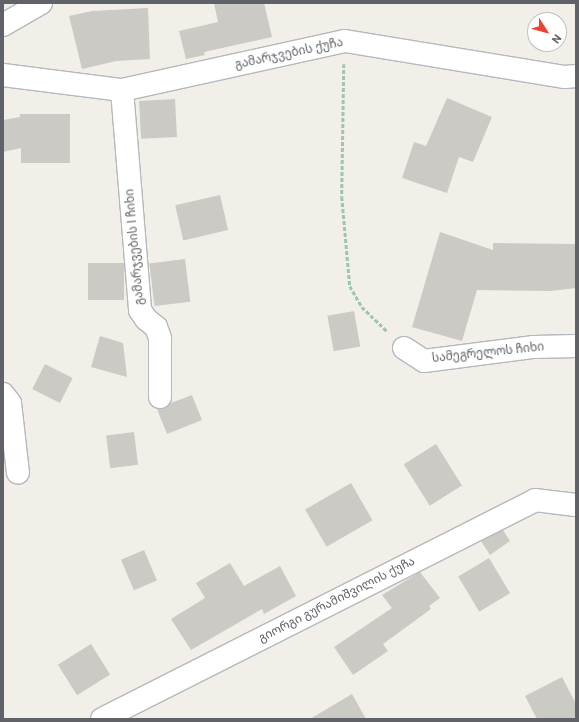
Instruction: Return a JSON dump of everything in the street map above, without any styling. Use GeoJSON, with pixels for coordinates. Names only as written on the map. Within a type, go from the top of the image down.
{"type":"FeatureCollection","features":[{"type":"Feature","properties":{"kind":"street"},"geometry":{"type":"LineString","coordinates":[[3,25],[41,3]]}},
{"type":"Feature","properties":{"kind":"street","name":"გამარჯვების ქუჩა"},"geometry":{"type":"LineString","coordinates":[[3,75],[122,90],[345,42],[565,77],[576,76]]}},
{"type":"Feature","properties":{"kind":"street","name":"გამარჯვების I ჩიხი"},"geometry":{"type":"LineString","coordinates":[[122,90],[140,310],[146,320],[156,327],[160,338],[160,397]]}},
{"type":"Feature","properties":{"kind":"street","name":"სამეგრელოს ჩიხი"},"geometry":{"type":"LineString","coordinates":[[404,348],[424,360],[534,347],[576,346]]}},
{"type":"Feature","properties":{"kind":"street"},"geometry":{"type":"LineString","coordinates":[[3,394],[10,403],[18,473]]}},
{"type":"Feature","properties":{"kind":"street","name":"გიორგი გურამიშვილის ქუჩა"},"geometry":{"type":"LineString","coordinates":[[102,719],[535,500],[576,505]]}},
{"type":"Feature","properties":{"kind":"path"},"geometry":{"type":"LineString","coordinates":[[345,42],[342,197],[350,286],[362,307],[404,348]]}},
{"type":"Feature","properties":{"kind":"building"},"geometry":{"type":"Polygon","coordinates":[[[214,3],[264,3],[272,37],[204,52],[205,55],[186,59],[179,31],[218,22],[214,3]]]}},
{"type":"Feature","properties":{"kind":"building"},"geometry":{"type":"Polygon","coordinates":[[[148,8],[150,59],[116,61],[82,69],[69,16],[92,11],[148,8]]]}},
{"type":"Feature","properties":{"kind":"building"},"geometry":{"type":"Polygon","coordinates":[[[447,98],[492,117],[473,162],[459,157],[447,193],[402,178],[414,142],[426,146],[447,98]]]}},
{"type":"Feature","properties":{"kind":"building"},"geometry":{"type":"Polygon","coordinates":[[[175,99],[177,137],[141,139],[139,101],[175,99]]]}},
{"type":"Feature","properties":{"kind":"building"},"geometry":{"type":"Polygon","coordinates":[[[20,114],[70,114],[70,163],[21,163],[21,148],[3,152],[3,120],[20,117],[20,114]]]}},
{"type":"Feature","properties":{"kind":"building"},"geometry":{"type":"Polygon","coordinates":[[[220,195],[228,230],[183,240],[175,205],[220,195]]]}},
{"type":"Feature","properties":{"kind":"building"},"geometry":{"type":"Polygon","coordinates":[[[440,232],[493,250],[493,243],[576,244],[576,288],[551,291],[477,290],[462,341],[412,327],[440,232]]]}},
{"type":"Feature","properties":{"kind":"building"},"geometry":{"type":"Polygon","coordinates":[[[185,259],[190,302],[155,306],[149,263],[185,259]]]}},
{"type":"Feature","properties":{"kind":"building"},"geometry":{"type":"Polygon","coordinates":[[[88,263],[124,263],[124,300],[88,300],[88,263]]]}},
{"type":"Feature","properties":{"kind":"building"},"geometry":{"type":"Polygon","coordinates":[[[354,311],[360,346],[334,351],[327,316],[354,311]]]}},
{"type":"Feature","properties":{"kind":"building"},"geometry":{"type":"Polygon","coordinates":[[[100,336],[123,343],[127,377],[91,367],[100,336]]]}},
{"type":"Feature","properties":{"kind":"building"},"geometry":{"type":"Polygon","coordinates":[[[45,364],[73,378],[60,403],[32,389],[45,364]]]}},
{"type":"Feature","properties":{"kind":"building"},"geometry":{"type":"Polygon","coordinates":[[[192,395],[202,420],[167,434],[157,409],[166,408],[171,403],[192,395]]]}},
{"type":"Feature","properties":{"kind":"building"},"geometry":{"type":"Polygon","coordinates":[[[134,432],[138,465],[110,468],[106,435],[134,432]]]}},
{"type":"Feature","properties":{"kind":"building"},"geometry":{"type":"Polygon","coordinates":[[[436,444],[462,486],[430,506],[404,464],[436,444]]]}},
{"type":"Feature","properties":{"kind":"building"},"geometry":{"type":"Polygon","coordinates":[[[351,483],[373,520],[327,547],[305,510],[351,483]]]}},
{"type":"Feature","properties":{"kind":"building"},"geometry":{"type":"Polygon","coordinates":[[[503,530],[510,541],[490,555],[481,541],[503,530]]]}},
{"type":"Feature","properties":{"kind":"building"},"geometry":{"type":"Polygon","coordinates":[[[144,550],[157,580],[134,590],[121,560],[144,550]]]}},
{"type":"Feature","properties":{"kind":"building"},"geometry":{"type":"Polygon","coordinates":[[[489,558],[510,593],[479,612],[458,577],[489,558]]]}},
{"type":"Feature","properties":{"kind":"building"},"geometry":{"type":"Polygon","coordinates":[[[230,563],[244,586],[280,566],[296,596],[264,614],[262,609],[191,650],[171,619],[205,598],[196,583],[230,563]]]}},
{"type":"Feature","properties":{"kind":"building"},"geometry":{"type":"Polygon","coordinates":[[[420,572],[440,598],[429,606],[431,609],[383,644],[388,651],[353,675],[334,647],[392,608],[382,595],[420,572]]]}},
{"type":"Feature","properties":{"kind":"building"},"geometry":{"type":"Polygon","coordinates":[[[91,644],[110,675],[77,695],[58,665],[91,644]]]}},
{"type":"Feature","properties":{"kind":"building"},"geometry":{"type":"Polygon","coordinates":[[[562,677],[576,704],[576,719],[537,719],[525,696],[562,677]]]}},
{"type":"Feature","properties":{"kind":"building"},"geometry":{"type":"Polygon","coordinates":[[[352,694],[366,719],[310,719],[352,694]]]}}]}
